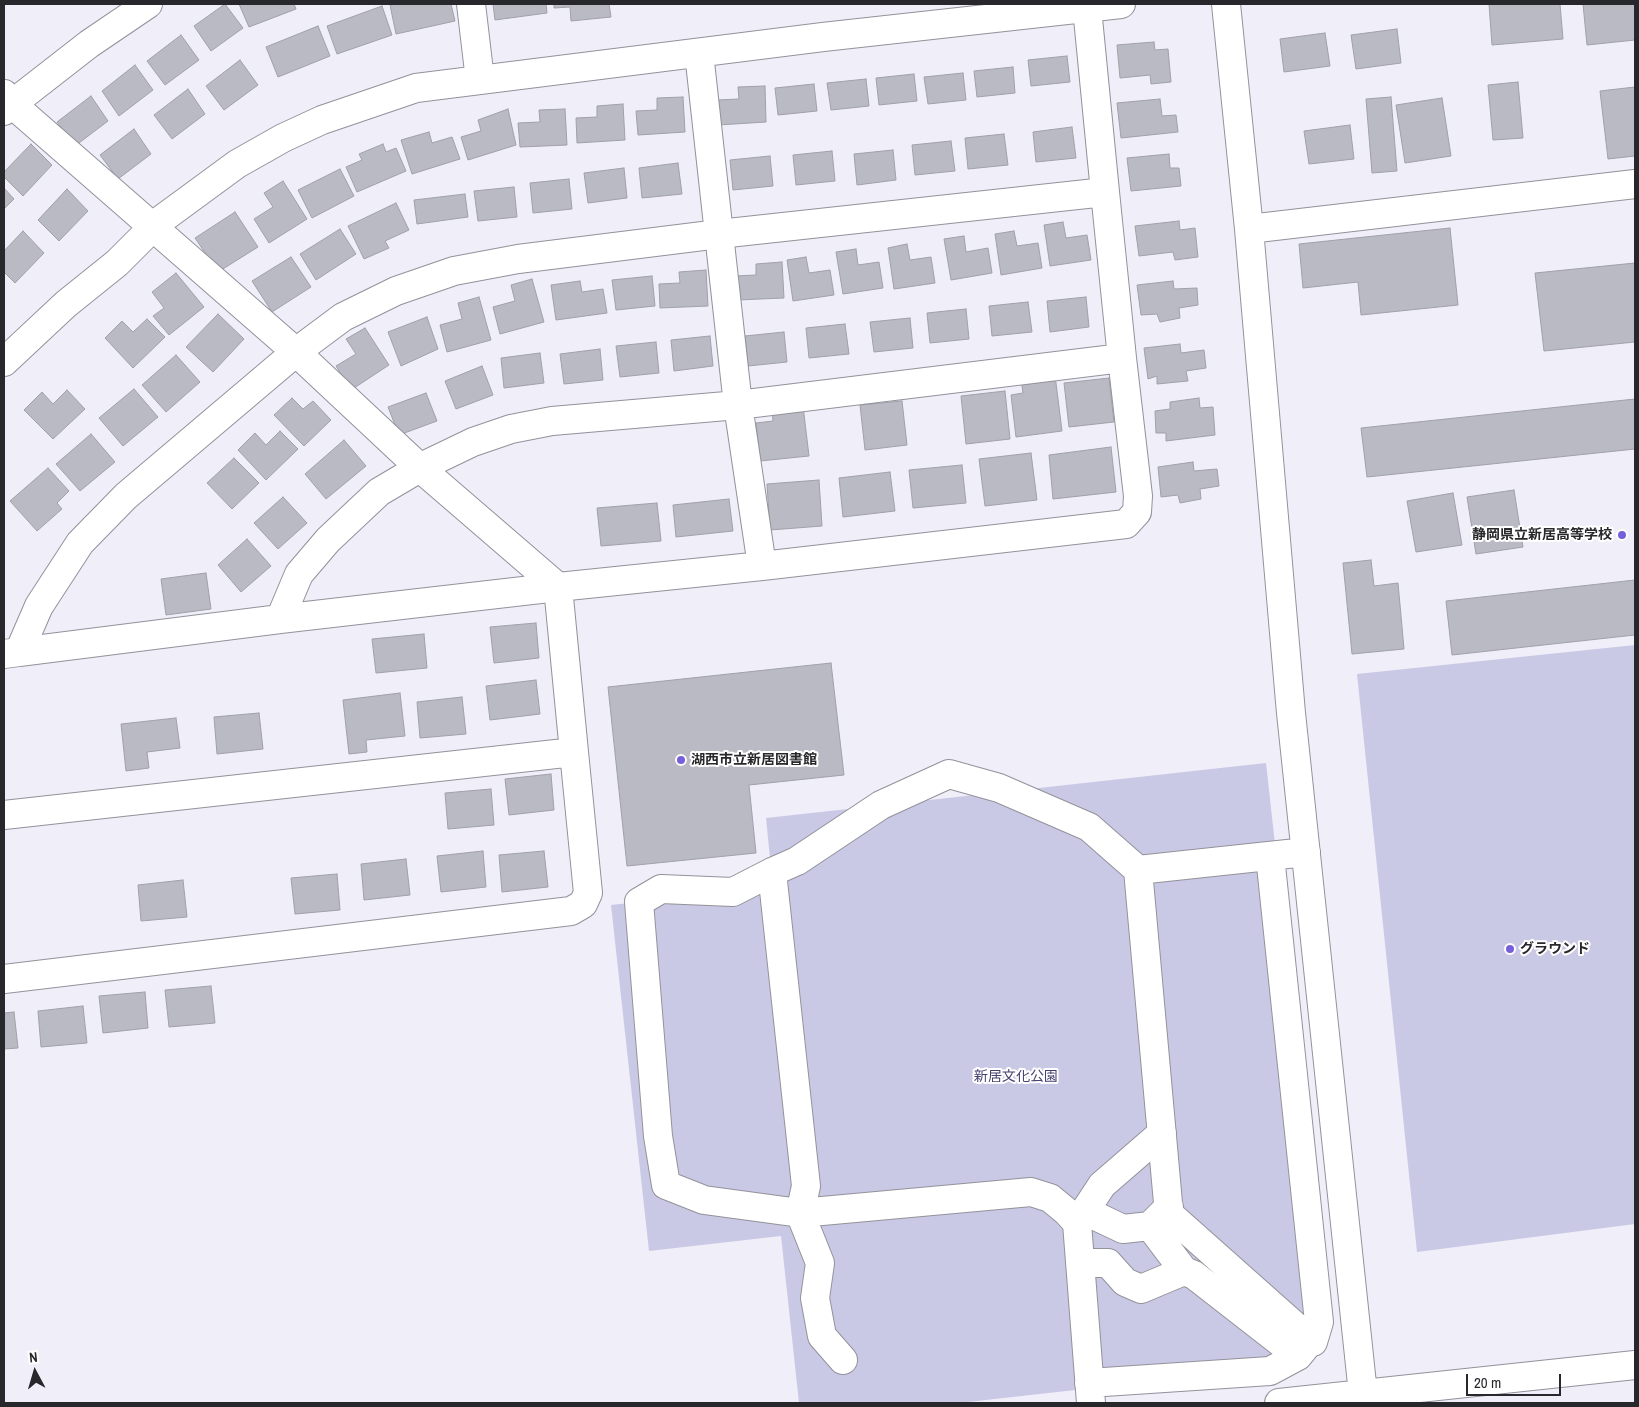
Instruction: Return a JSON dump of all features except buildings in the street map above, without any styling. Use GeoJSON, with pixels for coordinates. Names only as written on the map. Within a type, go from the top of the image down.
{"type":"FeatureCollection","features":[{"type":"Feature","properties":{"kind":"street"},"geometry":{"type":"LineString","coordinates":[[4,980],[571,911],[583,904],[588,893],[558,587],[420,468],[296,352],[153,227],[6,103],[148,4]]}},
{"type":"Feature","properties":{"kind":"street"},"geometry":{"type":"LineString","coordinates":[[472,4],[480,80]]}},
{"type":"Feature","properties":{"kind":"street"},"geometry":{"type":"LineString","coordinates":[[4,362],[66,304],[117,262],[153,227],[237,164],[283,138],[331,117],[416,88],[1030,9],[1088,8],[1121,4]]}},
{"type":"Feature","properties":{"kind":"street"},"geometry":{"type":"LineString","coordinates":[[1226,4],[1249,229],[1292,713],[1364,1399]]}},
{"type":"Feature","properties":{"kind":"street"},"geometry":{"type":"LineString","coordinates":[[11,653],[280,619],[1126,524],[1138,512],[1138,496],[1122,358],[1088,8]]}},
{"type":"Feature","properties":{"kind":"street"},"geometry":{"type":"LineString","coordinates":[[699,53],[738,405],[762,566]]}},
{"type":"Feature","properties":{"kind":"street"},"geometry":{"type":"LineString","coordinates":[[1249,229],[1635,184]]}},
{"type":"Feature","properties":{"kind":"street"},"geometry":{"type":"LineString","coordinates":[[11,653],[80,543],[126,496],[296,352],[343,317],[396,291],[454,271],[518,259],[719,234],[1105,192]]}},
{"type":"Feature","properties":{"kind":"street"},"geometry":{"type":"LineString","coordinates":[[280,619],[299,574],[328,540],[379,492],[420,468],[473,442],[511,429],[552,422],[738,405],[1122,358]]}},
{"type":"Feature","properties":{"kind":"street"},"geometry":{"type":"LineString","coordinates":[[4,815],[574,752]]}},
{"type":"Feature","properties":{"kind":"street"},"geometry":{"type":"LineString","coordinates":[[1169,1207],[1150,1226],[1123,1229],[1067,1212],[1050,1198],[1031,1192],[800,1213],[704,1200],[666,1185],[658,1136],[639,902],[661,889],[733,892],[797,861],[881,805],[949,774],[999,788],[1089,827],[1138,870],[1169,1207],[1169,1214],[1304,1348]]}},
{"type":"Feature","properties":{"kind":"street"},"geometry":{"type":"LineString","coordinates":[[1138,870],[1306,852]]}},
{"type":"Feature","properties":{"kind":"street"},"geometry":{"type":"LineString","coordinates":[[1162,1134],[1102,1185],[1081,1217],[1080,1263],[1090,1393],[1270,1371],[1313,1342],[1319,1322],[1270,856]]}},
{"type":"Feature","properties":{"kind":"street"},"geometry":{"type":"LineString","coordinates":[[772,872],[806,1186],[800,1213],[820,1263],[815,1298],[822,1336],[844,1360]]}},
{"type":"Feature","properties":{"kind":"street"},"geometry":{"type":"LineString","coordinates":[[1150,1226],[1184,1271],[1194,1274],[1304,1348]]}},
{"type":"Feature","properties":{"kind":"street"},"geometry":{"type":"LineString","coordinates":[[1080,1263],[1108,1263],[1124,1282],[1141,1289],[1184,1271]]}},
{"type":"Feature","properties":{"kind":"street"},"geometry":{"type":"LineString","coordinates":[[1280,1403],[1364,1399],[1635,1365]]}},
{"type":"Feature","properties":{"kind":"green space","name":"グラウンド"},"geometry":{"type":"Polygon","coordinates":[[[1635,645],[1635,1224],[1417,1252],[1357,674],[1635,645]]]}},
{"type":"Feature","properties":{"kind":"green space","name":"新居文化公園"},"geometry":{"type":"Polygon","coordinates":[[[1266,763],[1329,1331],[1308,1364],[959,1403],[799,1403],[781,1236],[649,1251],[611,905],[773,888],[766,818],[1266,763]]]}},
{"type":"Feature","properties":{"kind":"place","name":"静岡県立新居高等学校"},"geometry":{"type":"Point","coordinates":[1622,535]}},
{"type":"Feature","properties":{"kind":"place","name":"湖西市立新居図書館"},"geometry":{"type":"Point","coordinates":[681,760]}},
{"type":"Feature","properties":{"kind":"place","name":"グラウンド"},"geometry":{"type":"Point","coordinates":[1510,949]}}]}
